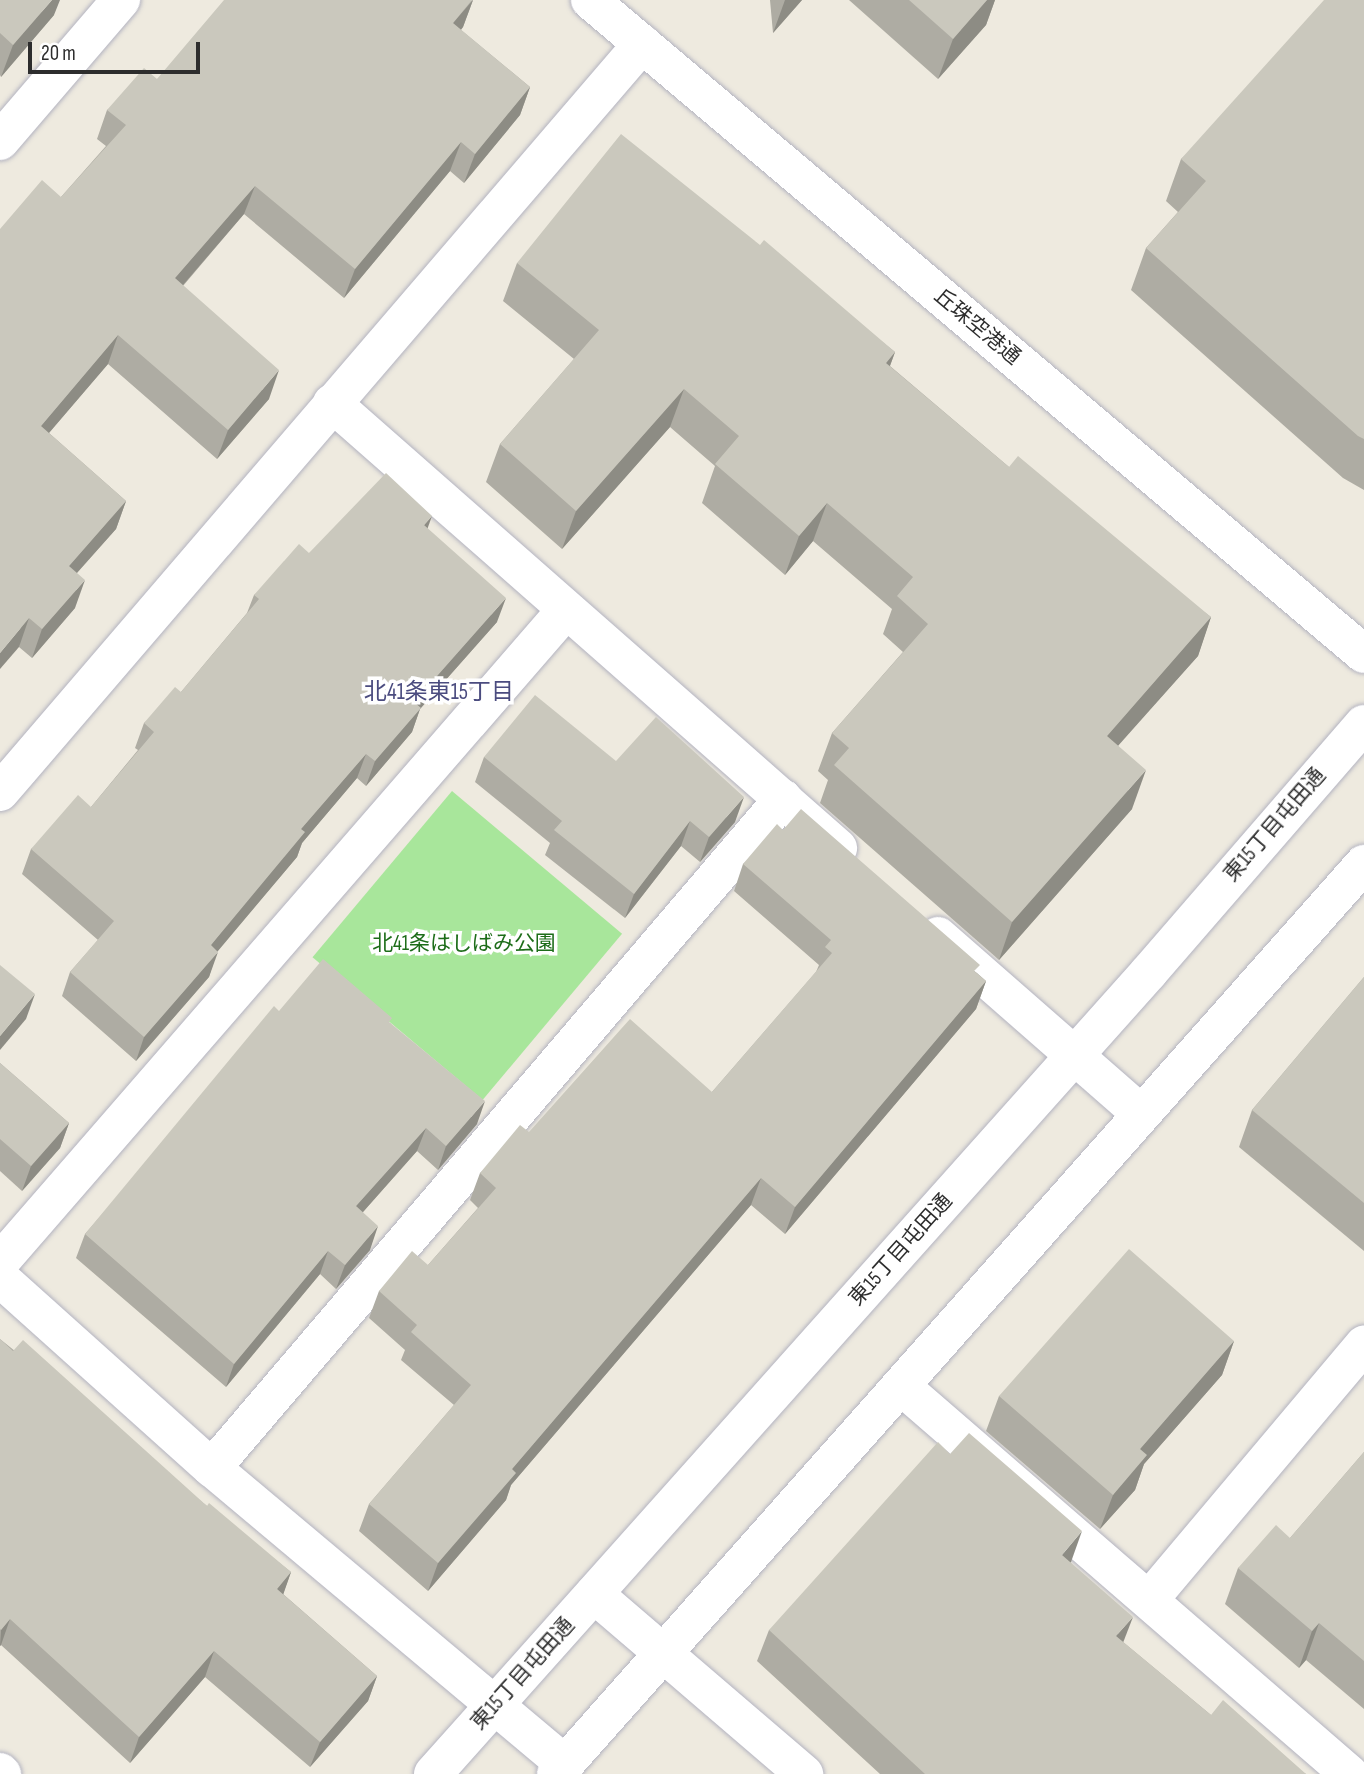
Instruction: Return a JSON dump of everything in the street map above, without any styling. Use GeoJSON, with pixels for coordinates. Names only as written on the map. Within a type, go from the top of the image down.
{"type":"FeatureCollection","features":[{"type":"Feature","properties":{"kind":"street"},"geometry":{"type":"LineString","coordinates":[[0,141],[121,0]]}},
{"type":"Feature","properties":{"kind":"street","name":"丘珠空港通"},"geometry":{"type":"LineString","coordinates":[[590,0],[1364,654]]}},
{"type":"Feature","properties":{"kind":"street"},"geometry":{"type":"LineString","coordinates":[[0,792],[642,44]]}},
{"type":"Feature","properties":{"kind":"street"},"geometry":{"type":"LineString","coordinates":[[332,403],[866,872]]}},
{"type":"Feature","properties":{"kind":"street"},"geometry":{"type":"LineString","coordinates":[[0,1262],[566,610]]}},
{"type":"Feature","properties":{"kind":"street","name":"東15丁目屯田通"},"geometry":{"type":"LineString","coordinates":[[433,1774],[1074,1056],[1364,724]]}},
{"type":"Feature","properties":{"kind":"street"},"geometry":{"type":"LineString","coordinates":[[212,1468],[783,799]]}},
{"type":"Feature","properties":{"kind":"street"},"geometry":{"type":"LineString","coordinates":[[0,1278],[212,1468],[496,1704],[561,1769],[1364,864]]}},
{"type":"Feature","properties":{"kind":"street"},"geometry":{"type":"LineString","coordinates":[[908,909],[1141,1114]]}},
{"type":"Feature","properties":{"kind":"street"},"geometry":{"type":"LineString","coordinates":[[1149,1600],[1364,1345]]}},
{"type":"Feature","properties":{"kind":"street"},"geometry":{"type":"LineString","coordinates":[[901,1386],[1349,1774]]}},
{"type":"Feature","properties":{"kind":"street"},"geometry":{"type":"LineString","coordinates":[[594,1594],[804,1774]]}},
{"type":"Feature","properties":{"kind":"green space","name":"北41条はしばみ公園"},"geometry":{"type":"Polygon","coordinates":[[[452,791],[622,934],[483,1100],[313,957],[452,791]]]}},
{"type":"Feature","properties":{"kind":"building"},"geometry":{"type":"Polygon","coordinates":[[[0,0],[52,0],[13,45],[0,33],[0,0]]]}},
{"type":"Feature","properties":{"kind":"building"},"geometry":{"type":"Polygon","coordinates":[[[224,0],[472,0],[453,23],[530,87],[475,154],[461,142],[355,269],[255,186],[175,278],[279,370],[228,430],[118,335],[41,426],[126,501],[69,566],[85,580],[42,629],[29,618],[0,653],[0,229],[42,180],[61,197],[126,125],[107,110],[144,68],[157,79],[224,0]]]}},
{"type":"Feature","properties":{"kind":"building"},"geometry":{"type":"Polygon","coordinates":[[[909,0],[987,0],[953,39],[909,0]]]}},
{"type":"Feature","properties":{"kind":"building"},"geometry":{"type":"Polygon","coordinates":[[[1324,0],[1364,0],[1364,439],[1146,248],[1206,181],[1181,159],[1324,0]]]}},
{"type":"Feature","properties":{"kind":"building"},"geometry":{"type":"Polygon","coordinates":[[[621,134],[760,245],[764,240],[895,352],[886,363],[1009,467],[1018,456],[1211,617],[1107,736],[1146,770],[1012,922],[834,765],[849,748],[832,733],[928,624],[897,596],[913,577],[827,503],[799,536],[715,464],[739,436],[684,389],[576,511],[500,444],[599,330],[517,263],[621,134]]]}},
{"type":"Feature","properties":{"kind":"building"},"geometry":{"type":"Polygon","coordinates":[[[386,473],[432,516],[424,525],[506,598],[414,702],[421,708],[375,761],[366,754],[301,829],[305,832],[211,945],[218,952],[144,1037],[70,972],[114,921],[31,849],[78,795],[91,807],[154,732],[144,723],[175,687],[181,692],[259,599],[254,595],[299,544],[309,553],[386,473]]]}},
{"type":"Feature","properties":{"kind":"building"},"geometry":{"type":"Polygon","coordinates":[[[535,695],[616,761],[656,717],[744,797],[709,837],[690,821],[634,894],[554,830],[562,821],[484,757],[535,695]]]}},
{"type":"Feature","properties":{"kind":"building"},"geometry":{"type":"Polygon","coordinates":[[[801,809],[980,965],[974,971],[986,981],[795,1207],[761,1178],[512,1469],[516,1473],[438,1563],[369,1504],[471,1385],[411,1332],[417,1325],[379,1291],[412,1251],[428,1265],[496,1188],[480,1173],[520,1125],[529,1132],[630,1019],[712,1092],[832,953],[825,947],[831,940],[743,864],[777,824],[783,830],[801,809]]]}},
{"type":"Feature","properties":{"kind":"building"},"geometry":{"type":"Polygon","coordinates":[[[323,959],[392,1018],[389,1022],[485,1101],[446,1146],[426,1128],[356,1206],[378,1226],[345,1265],[328,1251],[234,1364],[85,1234],[274,1006],[279,1011],[323,959]]]}},
{"type":"Feature","properties":{"kind":"building"},"geometry":{"type":"Polygon","coordinates":[[[0,965],[35,994],[0,1036],[0,965]]]}},
{"type":"Feature","properties":{"kind":"building"},"geometry":{"type":"Polygon","coordinates":[[[1364,977],[1364,1203],[1252,1110],[1364,977]]]}},
{"type":"Feature","properties":{"kind":"building"},"geometry":{"type":"Polygon","coordinates":[[[0,1063],[69,1123],[31,1166],[0,1139],[0,1063]]]}},
{"type":"Feature","properties":{"kind":"building"},"geometry":{"type":"Polygon","coordinates":[[[1129,1249],[1234,1341],[1140,1449],[1147,1455],[1113,1495],[999,1396],[1129,1249]]]}},
{"type":"Feature","properties":{"kind":"building"},"geometry":{"type":"Polygon","coordinates":[[[0,1339],[13,1351],[23,1340],[207,1506],[209,1503],[291,1572],[277,1589],[377,1676],[320,1742],[214,1651],[139,1737],[10,1619],[0,1629],[0,1339]]]}},
{"type":"Feature","properties":{"kind":"building"},"geometry":{"type":"Polygon","coordinates":[[[969,1433],[1082,1531],[1062,1555],[1133,1617],[1116,1636],[1211,1715],[1223,1700],[1306,1774],[925,1774],[769,1630],[938,1442],[950,1454],[969,1433]]]}},
{"type":"Feature","properties":{"kind":"building"},"geometry":{"type":"Polygon","coordinates":[[[1364,1452],[1364,1661],[1319,1623],[1312,1631],[1238,1568],[1276,1525],[1290,1538],[1364,1452]]]}},
{"type":"Feature","properties":{"kind":"district","name":"北41条東15丁目"},"geometry":{"type":"Point","coordinates":[439,692]}}]}
